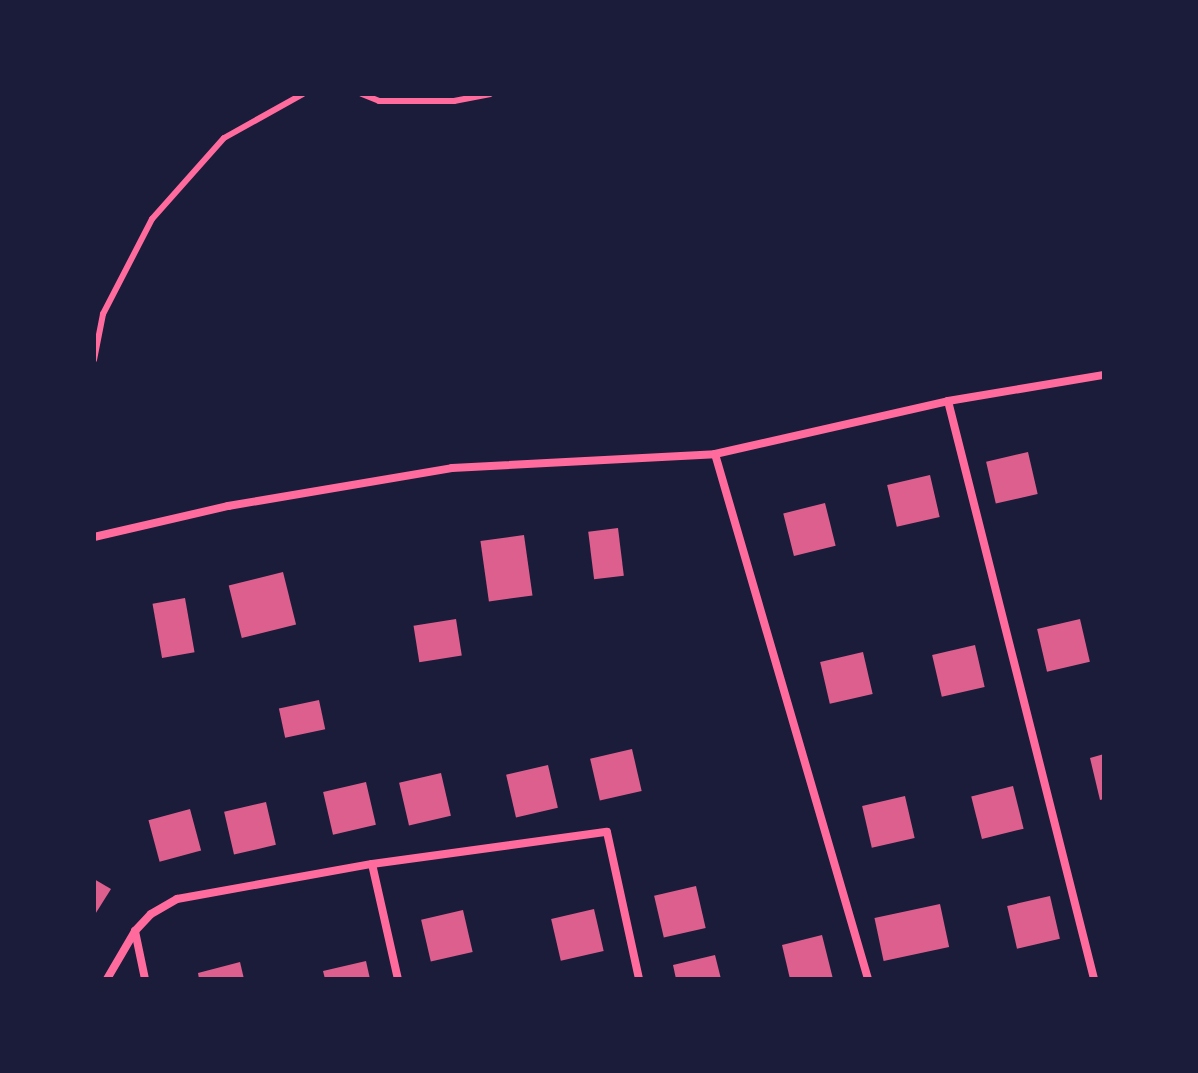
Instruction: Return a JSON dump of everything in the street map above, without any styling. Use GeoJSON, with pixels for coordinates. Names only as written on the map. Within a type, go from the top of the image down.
{"type":"FeatureCollection","features":[{"type":"Feature","properties":{"kind":"street"},"geometry":{"type":"LineString","coordinates":[[94,537],[228,506],[452,468],[715,454],[948,401],[1104,375]]}},
{"type":"Feature","properties":{"kind":"street"},"geometry":{"type":"LineString","coordinates":[[948,401],[1094,979]]}},
{"type":"Feature","properties":{"kind":"street"},"geometry":{"type":"LineString","coordinates":[[715,454],[868,979]]}},
{"type":"Feature","properties":{"kind":"street"},"geometry":{"type":"LineString","coordinates":[[107,979],[135,931],[151,914],[177,899],[372,864],[607,832],[639,979]]}},
{"type":"Feature","properties":{"kind":"street"},"geometry":{"type":"LineString","coordinates":[[372,864],[398,979]]}},
{"type":"Feature","properties":{"kind":"street"},"geometry":{"type":"LineString","coordinates":[[135,931],[145,979]]}},
{"type":"Feature","properties":{"kind":"lane"},"geometry":{"type":"LineString","coordinates":[[94,360],[103,314],[152,219],[224,138],[303,94]]}},
{"type":"Feature","properties":{"kind":"lane"},"geometry":{"type":"LineString","coordinates":[[362,94],[379,101],[454,101],[490,94]]}},
{"type":"Feature","properties":{"kind":"building"},"geometry":{"type":"Polygon","coordinates":[[[1028,452],[1038,494],[996,504],[986,462],[1028,452]]]}},
{"type":"Feature","properties":{"kind":"building"},"geometry":{"type":"Polygon","coordinates":[[[930,475],[940,517],[897,527],[887,485],[930,475]]]}},
{"type":"Feature","properties":{"kind":"building"},"geometry":{"type":"Polygon","coordinates":[[[825,503],[836,546],[794,556],[783,513],[825,503]]]}},
{"type":"Feature","properties":{"kind":"building"},"geometry":{"type":"Polygon","coordinates":[[[618,528],[624,576],[594,579],[588,532],[618,528]]]}},
{"type":"Feature","properties":{"kind":"building"},"geometry":{"type":"Polygon","coordinates":[[[524,535],[532,595],[489,602],[480,541],[524,535]]]}},
{"type":"Feature","properties":{"kind":"building"},"geometry":{"type":"Polygon","coordinates":[[[283,572],[296,624],[242,638],[229,586],[283,572]]]}},
{"type":"Feature","properties":{"kind":"building"},"geometry":{"type":"Polygon","coordinates":[[[185,598],[195,652],[162,658],[153,604],[185,598]]]}},
{"type":"Feature","properties":{"kind":"building"},"geometry":{"type":"Polygon","coordinates":[[[456,619],[462,656],[419,662],[414,626],[456,619]]]}},
{"type":"Feature","properties":{"kind":"building"},"geometry":{"type":"Polygon","coordinates":[[[1080,619],[1090,662],[1047,672],[1037,629],[1080,619]]]}},
{"type":"Feature","properties":{"kind":"building"},"geometry":{"type":"Polygon","coordinates":[[[975,645],[985,687],[942,697],[932,655],[975,645]]]}},
{"type":"Feature","properties":{"kind":"building"},"geometry":{"type":"Polygon","coordinates":[[[863,652],[873,694],[830,704],[820,662],[863,652]]]}},
{"type":"Feature","properties":{"kind":"building"},"geometry":{"type":"Polygon","coordinates":[[[319,700],[325,729],[285,738],[279,709],[319,700]]]}},
{"type":"Feature","properties":{"kind":"building"},"geometry":{"type":"Polygon","coordinates":[[[632,749],[642,791],[600,801],[590,759],[632,749]]]}},
{"type":"Feature","properties":{"kind":"building"},"geometry":{"type":"Polygon","coordinates":[[[1104,754],[1104,799],[1100,800],[1090,758],[1104,754]]]}},
{"type":"Feature","properties":{"kind":"building"},"geometry":{"type":"Polygon","coordinates":[[[548,765],[558,808],[516,818],[506,775],[548,765]]]}},
{"type":"Feature","properties":{"kind":"building"},"geometry":{"type":"Polygon","coordinates":[[[441,773],[451,816],[409,826],[399,783],[441,773]]]}},
{"type":"Feature","properties":{"kind":"building"},"geometry":{"type":"Polygon","coordinates":[[[366,782],[376,825],[333,835],[323,792],[366,782]]]}},
{"type":"Feature","properties":{"kind":"building"},"geometry":{"type":"Polygon","coordinates":[[[1013,786],[1024,829],[982,839],[971,796],[1013,786]]]}},
{"type":"Feature","properties":{"kind":"building"},"geometry":{"type":"Polygon","coordinates":[[[905,796],[915,838],[872,848],[862,806],[905,796]]]}},
{"type":"Feature","properties":{"kind":"building"},"geometry":{"type":"Polygon","coordinates":[[[266,802],[276,845],[234,855],[224,812],[266,802]]]}},
{"type":"Feature","properties":{"kind":"building"},"geometry":{"type":"Polygon","coordinates":[[[190,809],[201,851],[160,862],[148,820],[190,809]]]}},
{"type":"Feature","properties":{"kind":"building"},"geometry":{"type":"Polygon","coordinates":[[[94,879],[111,889],[94,916],[94,879]]]}},
{"type":"Feature","properties":{"kind":"building"},"geometry":{"type":"Polygon","coordinates":[[[696,886],[706,928],[664,938],[654,896],[696,886]]]}},
{"type":"Feature","properties":{"kind":"building"},"geometry":{"type":"Polygon","coordinates":[[[1050,896],[1060,939],[1017,949],[1007,906],[1050,896]]]}},
{"type":"Feature","properties":{"kind":"building"},"geometry":{"type":"Polygon","coordinates":[[[940,904],[949,947],[884,961],[874,918],[940,904]]]}},
{"type":"Feature","properties":{"kind":"building"},"geometry":{"type":"Polygon","coordinates":[[[594,909],[604,951],[561,961],[551,919],[594,909]]]}},
{"type":"Feature","properties":{"kind":"building"},"geometry":{"type":"Polygon","coordinates":[[[463,910],[473,952],[431,962],[421,920],[463,910]]]}},
{"type":"Feature","properties":{"kind":"building"},"geometry":{"type":"Polygon","coordinates":[[[822,935],[833,979],[790,979],[782,945],[822,935]]]}},
{"type":"Feature","properties":{"kind":"building"},"geometry":{"type":"Polygon","coordinates":[[[715,955],[721,979],[676,979],[673,965],[715,955]]]}},
{"type":"Feature","properties":{"kind":"building"},"geometry":{"type":"Polygon","coordinates":[[[366,961],[370,979],[325,979],[323,971],[366,961]]]}},
{"type":"Feature","properties":{"kind":"building"},"geometry":{"type":"Polygon","coordinates":[[[240,962],[244,979],[199,979],[198,973],[240,962]]]}}]}
